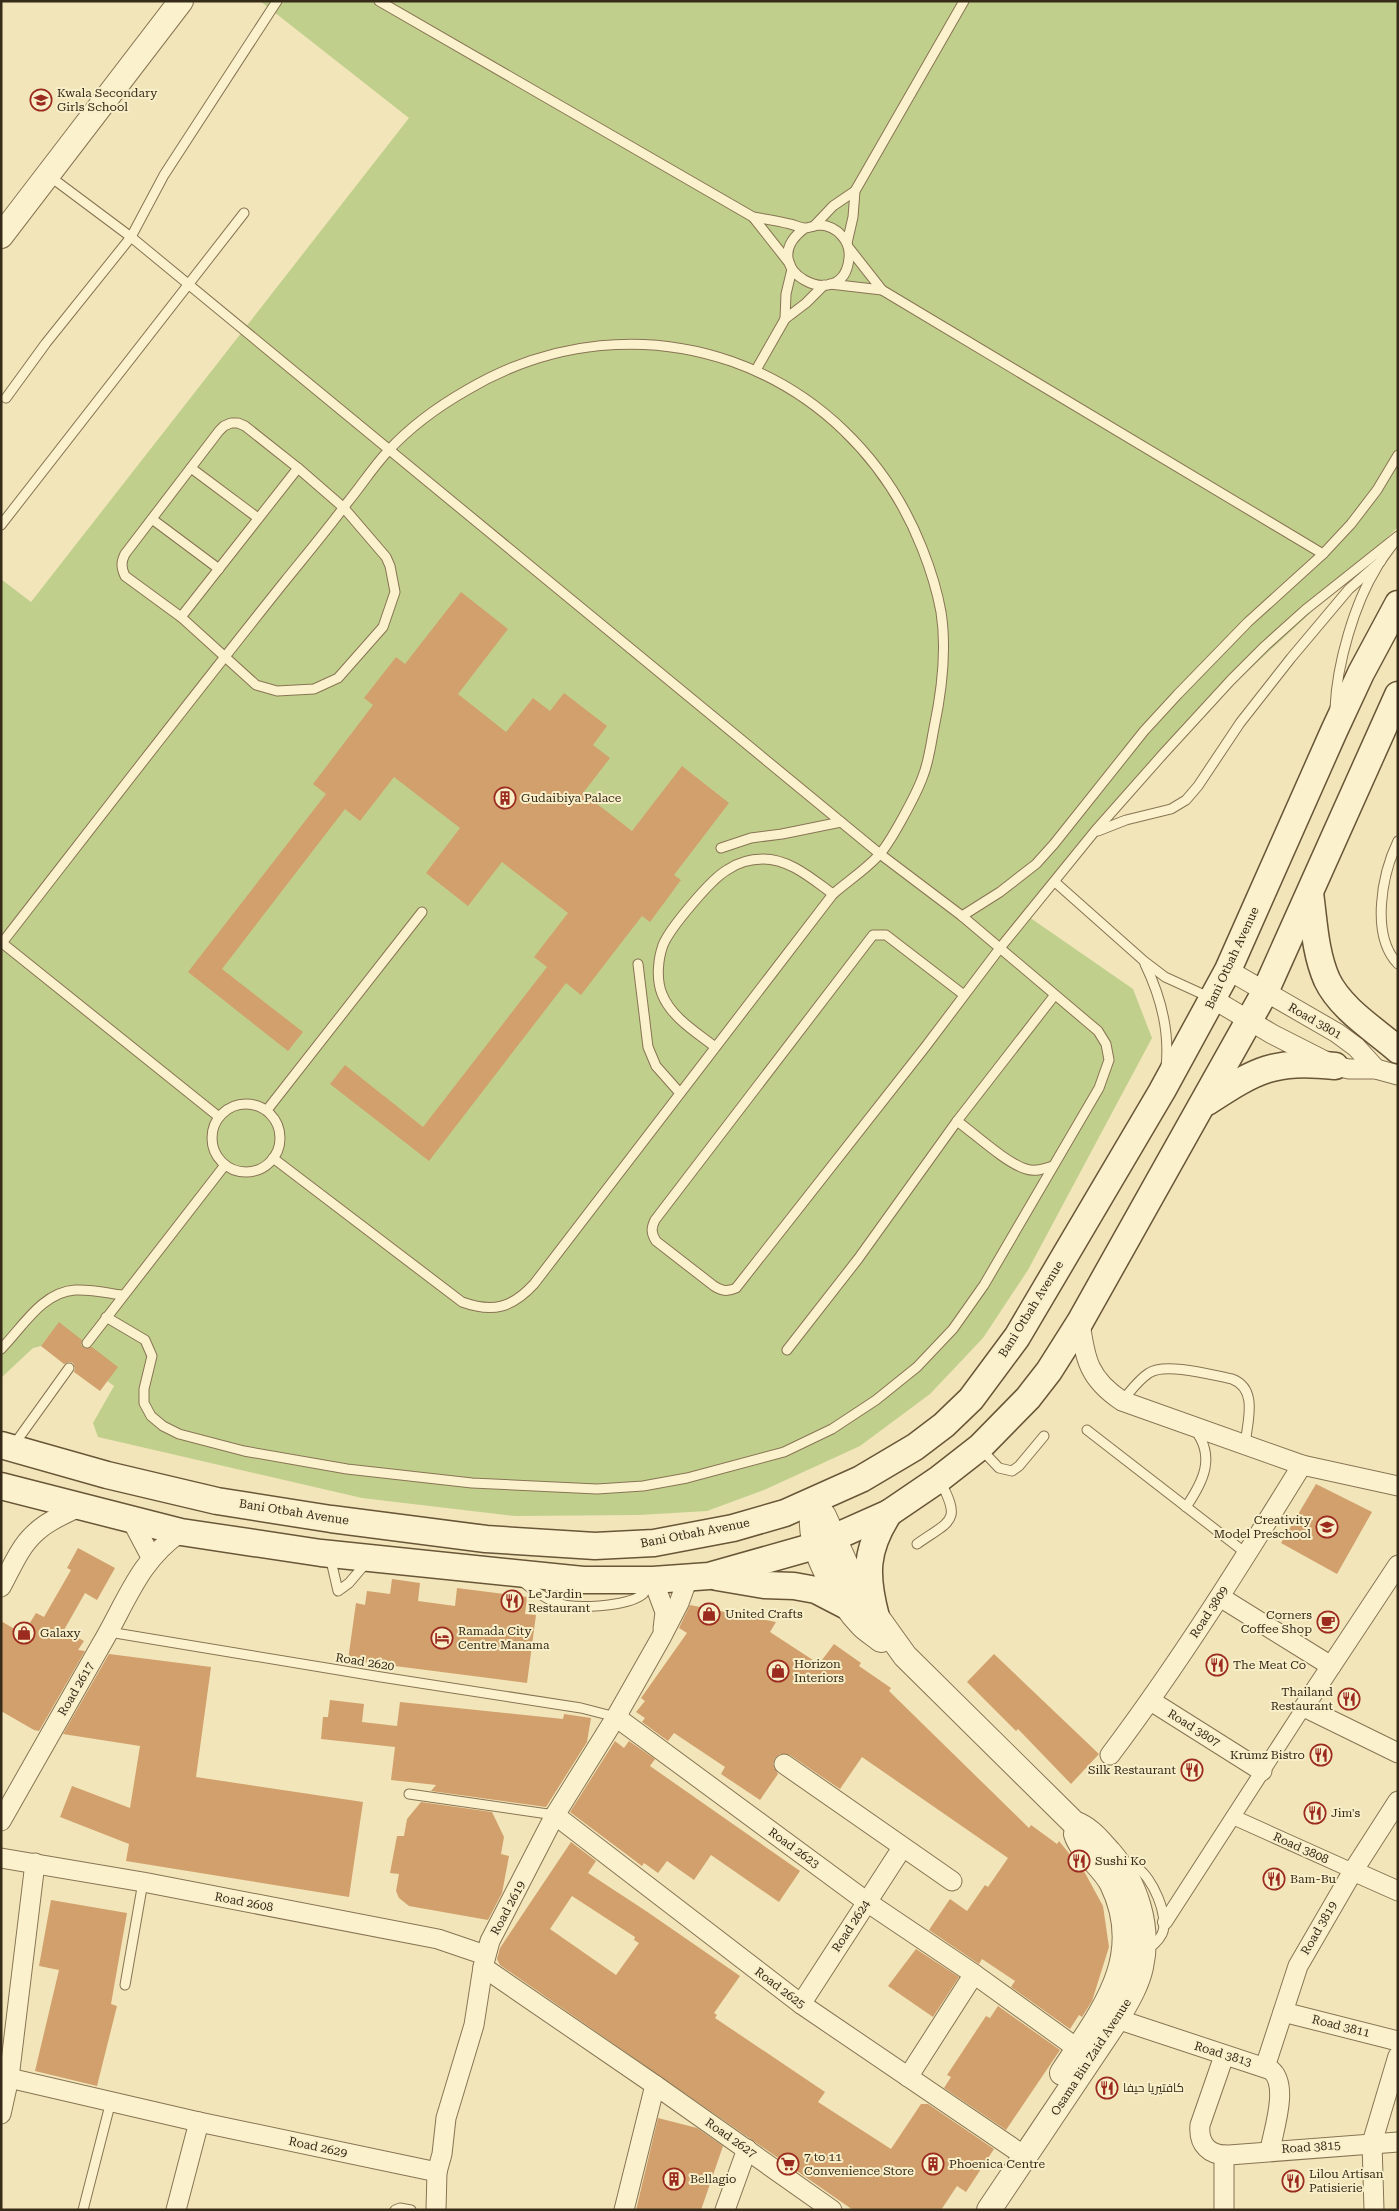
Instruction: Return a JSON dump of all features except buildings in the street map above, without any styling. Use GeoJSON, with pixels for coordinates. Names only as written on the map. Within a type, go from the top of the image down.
{"type":"FeatureCollection","features":[{"type":"Feature","properties":{"kind":"main road","name":"Bani Otbah Avenue"},"geometry":{"type":"LineString","coordinates":[[5,1454],[217,1500],[332,1519],[486,1539],[595,1546],[654,1543],[733,1528],[785,1513],[861,1479],[915,1446],[944,1425],[971,1399],[1017,1337],[1162,1091],[1213,999],[1228,970],[1361,673],[1398,604]]}},
{"type":"Feature","properties":{"kind":"main road"},"geometry":{"type":"LineString","coordinates":[[698,1577],[824,1541],[889,1513],[939,1479],[980,1446],[1028,1398],[1049,1371],[1080,1322],[1204,1104],[1265,992],[1398,695]]}},
{"type":"Feature","properties":{"kind":"main road"},"geometry":{"type":"LineString","coordinates":[[1310,893],[1317,950],[1328,980],[1346,1006],[1398,1050]]}},
{"type":"Feature","properties":{"kind":"main road"},"geometry":{"type":"LineString","coordinates":[[1204,1104],[1246,1077],[1263,1069],[1303,1063],[1335,1066]]}},
{"type":"Feature","properties":{"kind":"main road"},"geometry":{"type":"LineString","coordinates":[[1,1486],[181,1532],[321,1553],[513,1571],[583,1580],[653,1580],[698,1577],[764,1585],[794,1586],[816,1590],[846,1605]]}},
{"type":"Feature","properties":{"kind":"main road"},"geometry":{"type":"LineString","coordinates":[[876,1617],[868,1579],[869,1560],[879,1528],[889,1513]]}},
{"type":"Feature","properties":{"kind":"street"},"geometry":{"type":"LineString","coordinates":[[1,236],[181,1]]}},
{"type":"Feature","properties":{"kind":"street","name":"Road 3801"},"geometry":{"type":"LineString","coordinates":[[1228,970],[1337,1033],[1356,1047],[1376,1070]]}},
{"type":"Feature","properties":{"kind":"street"},"geometry":{"type":"LineString","coordinates":[[1213,999],[1249,1021],[1335,1066],[1349,1069],[1376,1070],[1398,1075]]}},
{"type":"Feature","properties":{"kind":"street"},"geometry":{"type":"LineString","coordinates":[[1080,1322],[1083,1346],[1095,1378],[1106,1391],[1122,1401],[1193,1428],[1302,1465],[1397,1486]]}},
{"type":"Feature","properties":{"kind":"street","name":"Road 3809"},"geometry":{"type":"LineString","coordinates":[[1110,1755],[1151,1701],[1220,1597],[1302,1465]]}},
{"type":"Feature","properties":{"kind":"street","name":"Osama Bin Zaid Avenue"},"geometry":{"type":"LineString","coordinates":[[813,1502],[812,1525],[905,1656],[1074,1823],[1077,1837],[1110,1866],[1135,1893],[1142,1918],[1143,1952],[1141,1968],[1132,1992],[1078,2049],[989,2210]]}},
{"type":"Feature","properties":{"kind":"street"},"geometry":{"type":"LineString","coordinates":[[1,1587],[21,1549],[34,1533],[50,1522],[81,1506]]}},
{"type":"Feature","properties":{"kind":"street"},"geometry":{"type":"LineString","coordinates":[[132,1521],[151,1557]]}},
{"type":"Feature","properties":{"kind":"street","name":"Road 2617"},"geometry":{"type":"LineString","coordinates":[[1,1821],[109,1632],[140,1573],[151,1557],[166,1542],[181,1532]]}},
{"type":"Feature","properties":{"kind":"street","name":"Osama Bin Zaid Avenue"},"geometry":{"type":"LineString","coordinates":[[824,1541],[832,1581],[846,1605],[863,1626],[905,1656]]}},
{"type":"Feature","properties":{"kind":"street"},"geometry":{"type":"LineString","coordinates":[[1165,1922],[1398,1565]]}},
{"type":"Feature","properties":{"kind":"street","name":"Road 2619"},"geometry":{"type":"LineString","coordinates":[[436,2210],[437,2172],[442,2154],[446,2118],[474,2025],[484,1961],[490,1941],[555,1815],[616,1717],[679,1603],[698,1577]]}},
{"type":"Feature","properties":{"kind":"street","name":"Road 2619"},"geometry":{"type":"LineString","coordinates":[[653,1580],[665,1612],[662,1636]]}},
{"type":"Feature","properties":{"kind":"street"},"geometry":{"type":"LineString","coordinates":[[1220,1597],[1331,1666]]}},
{"type":"Feature","properties":{"kind":"street","name":"Road 3807"},"geometry":{"type":"LineString","coordinates":[[1151,1701],[1262,1771]]}},
{"type":"Feature","properties":{"kind":"street"},"geometry":{"type":"LineString","coordinates":[[1304,1707],[1398,1753]]}},
{"type":"Feature","properties":{"kind":"street","name":"Road 2623"},"geometry":{"type":"LineString","coordinates":[[616,1717],[867,1902],[974,1974],[1078,2049]]}},
{"type":"Feature","properties":{"kind":"street"},"geometry":{"type":"LineString","coordinates":[[784,1764],[952,1881]]}},
{"type":"Feature","properties":{"kind":"street","name":"Road 3819"},"geometry":{"type":"LineString","coordinates":[[1265,2067],[1298,1966],[1352,1871],[1398,1801]]}},
{"type":"Feature","properties":{"kind":"street","name":"Road 2625"},"geometry":{"type":"LineString","coordinates":[[555,1815],[801,2004],[1019,2154]]}},
{"type":"Feature","properties":{"kind":"street","name":"Road 3808"},"geometry":{"type":"LineString","coordinates":[[1233,1816],[1398,1891]]}},
{"type":"Feature","properties":{"kind":"street","name":"Road 2624"},"geometry":{"type":"LineString","coordinates":[[801,2004],[902,1848]]}},
{"type":"Feature","properties":{"kind":"street","name":"Road 2608"},"geometry":{"type":"LineString","coordinates":[[1,1858],[143,1882],[438,1939],[484,1961]]}},
{"type":"Feature","properties":{"kind":"street"},"geometry":{"type":"LineString","coordinates":[[1,2114],[9,2078],[7,2048],[35,1863]]}},
{"type":"Feature","properties":{"kind":"street","name":"Osama Bin Zaid Avenue"},"geometry":{"type":"LineString","coordinates":[[972,2210],[1019,2154],[1106,2020],[1122,1968],[1125,1946],[1125,1926],[1119,1902],[1111,1883],[1110,1866]]}},
{"type":"Feature","properties":{"kind":"street","name":"Road 2627"},"geometry":{"type":"LineString","coordinates":[[484,1961],[832,2210]]}},
{"type":"Feature","properties":{"kind":"street"},"geometry":{"type":"LineString","coordinates":[[908,2077],[974,1974]]}},
{"type":"Feature","properties":{"kind":"street","name":"Road 3811"},"geometry":{"type":"LineString","coordinates":[[1283,2012],[1398,2040]]}},
{"type":"Feature","properties":{"kind":"street","name":"Road 3813"},"geometry":{"type":"LineString","coordinates":[[1106,2020],[1265,2067],[1275,2074],[1280,2085],[1270,2150]]}},
{"type":"Feature","properties":{"kind":"street"},"geometry":{"type":"LineString","coordinates":[[1224,2056],[1200,2125],[1199,2134],[1206,2148],[1213,2153],[1224,2155],[1224,2210]]}},
{"type":"Feature","properties":{"kind":"street"},"geometry":{"type":"LineString","coordinates":[[1374,2210],[1372,2143],[1398,2056]]}},
{"type":"Feature","properties":{"kind":"street","name":"Road 2629"},"geometry":{"type":"LineString","coordinates":[[9,2078],[199,2122],[437,2172]]}},
{"type":"Feature","properties":{"kind":"street"},"geometry":{"type":"LineString","coordinates":[[624,2210],[655,2085]]}},
{"type":"Feature","properties":{"kind":"street"},"geometry":{"type":"LineString","coordinates":[[176,2210],[199,2122]]}},
{"type":"Feature","properties":{"kind":"street","name":"Road 3815"},"geometry":{"type":"LineString","coordinates":[[1224,2155],[1270,2150],[1398,2142]]}},
{"type":"Feature","properties":{"kind":"street"},"geometry":{"type":"LineString","coordinates":[[725,2210],[746,2149]]}},
{"type":"Feature","properties":{"kind":"lane"},"geometry":{"type":"LineString","coordinates":[[6,398],[46,343],[130,237],[164,175],[277,1]]}},
{"type":"Feature","properties":{"kind":"lane"},"geometry":{"type":"LineString","coordinates":[[380,1],[753,217],[810,227],[830,227],[842,236],[882,290],[1323,554]]}},
{"type":"Feature","properties":{"kind":"lane"},"geometry":{"type":"LineString","coordinates":[[756,370],[785,318],[841,277],[848,266],[848,245],[855,191],[964,1]]}},
{"type":"Feature","properties":{"kind":"lane"},"geometry":{"type":"LineString","coordinates":[[48,175],[130,237],[880,854],[962,916],[1054,996],[1098,1031],[1106,1044],[1110,1060],[1099,1088],[1012,1241],[953,1329],[917,1367],[876,1400],[832,1429],[784,1452],[687,1478],[643,1486],[597,1489],[462,1482],[347,1470],[244,1451],[179,1434],[163,1426],[151,1416],[144,1403],[144,1389],[152,1356],[145,1340],[106,1317]]}},
{"type":"Feature","properties":{"kind":"lane"},"geometry":{"type":"LineString","coordinates":[[785,318],[786,294],[791,267],[790,248],[798,234],[810,227],[833,206],[855,191]]}},
{"type":"Feature","properties":{"kind":"lane"},"geometry":{"type":"LineString","coordinates":[[1,525],[244,213]]}},
{"type":"Feature","properties":{"kind":"lane"},"geometry":{"type":"LineString","coordinates":[[753,217],[796,276],[809,284],[882,290]]}},
{"type":"Feature","properties":{"kind":"lane"},"geometry":{"type":"LineString","coordinates":[[219,1116],[2,942],[224,657],[389,450],[428,415],[470,388],[514,367],[560,352],[608,344],[657,344],[705,351],[756,370],[829,415],[862,448],[890,485],[913,526],[930,569],[941,612],[944,654],[941,695],[924,776],[880,854],[834,894],[679,1092],[534,1284],[523,1296],[510,1304],[494,1308],[478,1308],[462,1302],[274,1158]]}},
{"type":"Feature","properties":{"kind":"lane"},"geometry":{"type":"LineString","coordinates":[[230,422],[244,426],[298,468],[344,508],[386,557],[390,566],[395,592],[383,627],[338,678],[314,689],[277,691],[256,685],[181,617],[125,576],[121,569],[125,554],[224,426],[230,422]]}},
{"type":"Feature","properties":{"kind":"lane"},"geometry":{"type":"LineString","coordinates":[[962,916],[1000,892],[1036,864],[1144,731],[1178,694],[1248,622],[1323,554],[1356,517],[1377,490],[1398,455]]}},
{"type":"Feature","properties":{"kind":"lane"},"geometry":{"type":"LineString","coordinates":[[191,468],[258,518]]}},
{"type":"Feature","properties":{"kind":"lane"},"geometry":{"type":"LineString","coordinates":[[181,617],[298,468]]}},
{"type":"Feature","properties":{"kind":"lane"},"geometry":{"type":"LineString","coordinates":[[152,519],[219,569]]}},
{"type":"Feature","properties":{"kind":"lane"},"geometry":{"type":"LineString","coordinates":[[1334,731],[1336,698],[1350,631],[1362,598],[1381,562],[1398,536]]}},
{"type":"Feature","properties":{"kind":"lane"},"geometry":{"type":"LineString","coordinates":[[964,995],[886,935],[873,935],[655,1220],[652,1227],[652,1235],[656,1241],[714,1286],[728,1291],[736,1288],[926,1046],[1000,948],[1095,831],[1198,715],[1251,660],[1306,610],[1398,536]]}},
{"type":"Feature","properties":{"kind":"lane"},"geometry":{"type":"LineString","coordinates":[[1095,831],[1126,820],[1171,810],[1186,800],[1198,786],[1240,723],[1291,658],[1349,589],[1381,562]]}},
{"type":"Feature","properties":{"kind":"lane"},"geometry":{"type":"LineString","coordinates":[[721,848],[751,838],[841,822]]}},
{"type":"Feature","properties":{"kind":"lane"},"geometry":{"type":"LineString","coordinates":[[1398,841],[1386,871],[1381,925],[1385,946],[1398,964]]}},
{"type":"Feature","properties":{"kind":"lane"},"geometry":{"type":"LineString","coordinates":[[715,1047],[670,1008],[661,992],[659,960],[663,945],[670,932],[717,877],[727,869],[751,860],[763,859],[788,864],[834,894]]}},
{"type":"Feature","properties":{"kind":"lane"},"geometry":{"type":"LineString","coordinates":[[1055,882],[1144,961],[1173,981],[1213,999]]}},
{"type":"Feature","properties":{"kind":"lane"},"geometry":{"type":"LineString","coordinates":[[267,1110],[422,912]]}},
{"type":"Feature","properties":{"kind":"lane"},"geometry":{"type":"LineString","coordinates":[[1144,961],[1156,985],[1163,1011],[1167,1038],[1166,1065],[1162,1091]]}},
{"type":"Feature","properties":{"kind":"lane"},"geometry":{"type":"LineString","coordinates":[[638,964],[648,1047],[656,1066],[679,1092]]}},
{"type":"Feature","properties":{"kind":"lane"},"geometry":{"type":"LineString","coordinates":[[787,1350],[864,1251],[957,1121],[1054,996]]}},
{"type":"Feature","properties":{"kind":"lane"},"geometry":{"type":"LineString","coordinates":[[247,1103],[267,1110],[279,1127],[279,1149],[274,1158],[266,1166],[245,1172],[225,1165],[213,1148],[214,1126],[219,1116],[236,1104],[247,1103]]}},
{"type":"Feature","properties":{"kind":"lane"},"geometry":{"type":"LineString","coordinates":[[957,1121],[1014,1164],[1027,1169],[1040,1170],[1053,1166]]}},
{"type":"Feature","properties":{"kind":"lane"},"geometry":{"type":"LineString","coordinates":[[87,1343],[122,1295],[225,1165]]}},
{"type":"Feature","properties":{"kind":"lane"},"geometry":{"type":"LineString","coordinates":[[1,1350],[46,1301],[59,1294],[74,1290],[89,1290],[122,1295]]}},
{"type":"Feature","properties":{"kind":"lane"},"geometry":{"type":"LineString","coordinates":[[5,1454],[69,1368]]}},
{"type":"Feature","properties":{"kind":"lane"},"geometry":{"type":"LineString","coordinates":[[1122,1401],[1143,1378],[1157,1369],[1172,1369],[1232,1378],[1240,1382],[1249,1394],[1250,1402],[1245,1446]]}},
{"type":"Feature","properties":{"kind":"lane"},"geometry":{"type":"LineString","coordinates":[[1186,1507],[1201,1486],[1207,1461],[1200,1437],[1193,1428]]}},
{"type":"Feature","properties":{"kind":"lane"},"geometry":{"type":"LineString","coordinates":[[1087,1430],[1247,1554]]}},
{"type":"Feature","properties":{"kind":"lane"},"geometry":{"type":"LineString","coordinates":[[980,1446],[999,1468],[1012,1471],[1019,1466],[1044,1436]]}},
{"type":"Feature","properties":{"kind":"lane"},"geometry":{"type":"LineString","coordinates":[[918,1544],[946,1524],[952,1513],[951,1501],[939,1479]]}},
{"type":"Feature","properties":{"kind":"lane"},"geometry":{"type":"LineString","coordinates":[[321,1553],[332,1565],[338,1591],[349,1583],[372,1557]]}},
{"type":"Feature","properties":{"kind":"lane","name":"Road 2620"},"geometry":{"type":"LineString","coordinates":[[109,1632],[381,1678],[581,1708],[616,1717]]}},
{"type":"Feature","properties":{"kind":"lane"},"geometry":{"type":"LineString","coordinates":[[410,1794],[555,1815]]}},
{"type":"Feature","properties":{"kind":"lane"},"geometry":{"type":"LineString","coordinates":[[1110,1866],[1134,1866],[1144,1873],[1152,1885],[1165,1922],[1163,1933],[1155,1944],[1143,1952]]}},
{"type":"Feature","properties":{"kind":"lane"},"geometry":{"type":"LineString","coordinates":[[125,1985],[143,1882]]}},
{"type":"Feature","properties":{"kind":"lane"},"geometry":{"type":"LineString","coordinates":[[83,2210],[111,2101]]}},
{"type":"Feature","properties":{"kind":"lane"},"geometry":{"type":"LineString","coordinates":[[395,2210],[400,2208],[411,2210]]}},
{"type":"Feature","properties":{"kind":"green space"},"geometry":{"type":"Polygon","coordinates":[[[260,1],[1398,1],[1398,527],[1305,618],[1185,729],[1029,917],[1133,989],[1152,1038],[1028,1270],[983,1338],[930,1394],[860,1446],[764,1490],[707,1511],[639,1515],[515,1516],[362,1498],[98,1437],[93,1423],[114,1386],[49,1336],[41,1346],[33,1348],[1,1378],[1,579],[31,602],[409,118],[260,1]]]}},
{"type":"Feature","properties":{"kind":"place","name":"Kwala Secondary Girls School"},"geometry":{"type":"Point","coordinates":[41,100]}},
{"type":"Feature","properties":{"kind":"place","name":"Gudaibiya Palace"},"geometry":{"type":"Point","coordinates":[505,798]}},
{"type":"Feature","properties":{"kind":"place","name":"Creativity Model Preschool"},"geometry":{"type":"Point","coordinates":[1327,1527]}},
{"type":"Feature","properties":{"kind":"place","name":"Le Jardin Restaurant"},"geometry":{"type":"Point","coordinates":[512,1601]}},
{"type":"Feature","properties":{"kind":"place","name":"United Crafts"},"geometry":{"type":"Point","coordinates":[709,1614]}},
{"type":"Feature","properties":{"kind":"place","name":"Corners Coffee Shop"},"geometry":{"type":"Point","coordinates":[1328,1622]}},
{"type":"Feature","properties":{"kind":"place","name":"Galaxy"},"geometry":{"type":"Point","coordinates":[24,1633]}},
{"type":"Feature","properties":{"kind":"place","name":"Ramada City Centre Manama"},"geometry":{"type":"Point","coordinates":[442,1638]}},
{"type":"Feature","properties":{"kind":"place","name":"The Meat Co"},"geometry":{"type":"Point","coordinates":[1217,1665]}},
{"type":"Feature","properties":{"kind":"place","name":"Horizon Interiors"},"geometry":{"type":"Point","coordinates":[778,1671]}},
{"type":"Feature","properties":{"kind":"place","name":"Thailand Restaurant"},"geometry":{"type":"Point","coordinates":[1349,1699]}},
{"type":"Feature","properties":{"kind":"place","name":"Krumz Bistro"},"geometry":{"type":"Point","coordinates":[1321,1755]}},
{"type":"Feature","properties":{"kind":"place","name":"Silk Restaurant"},"geometry":{"type":"Point","coordinates":[1192,1770]}},
{"type":"Feature","properties":{"kind":"place","name":"Jim's"},"geometry":{"type":"Point","coordinates":[1315,1813]}},
{"type":"Feature","properties":{"kind":"place","name":"Sushi Ko"},"geometry":{"type":"Point","coordinates":[1079,1861]}},
{"type":"Feature","properties":{"kind":"place","name":"Bam-Bu"},"geometry":{"type":"Point","coordinates":[1274,1879]}},
{"type":"Feature","properties":{"kind":"place","name":"كافتيريا حيفا"},"geometry":{"type":"Point","coordinates":[1107,2088]}},
{"type":"Feature","properties":{"kind":"place","name":"7 to 11 Convenience Store"},"geometry":{"type":"Point","coordinates":[788,2164]}},
{"type":"Feature","properties":{"kind":"place","name":"Phoenica Centre"},"geometry":{"type":"Point","coordinates":[933,2164]}},
{"type":"Feature","properties":{"kind":"place","name":"Bellagio"},"geometry":{"type":"Point","coordinates":[674,2179]}},
{"type":"Feature","properties":{"kind":"place","name":"Lilou Artisan Patisierie"},"geometry":{"type":"Point","coordinates":[1293,2181]}}]}
